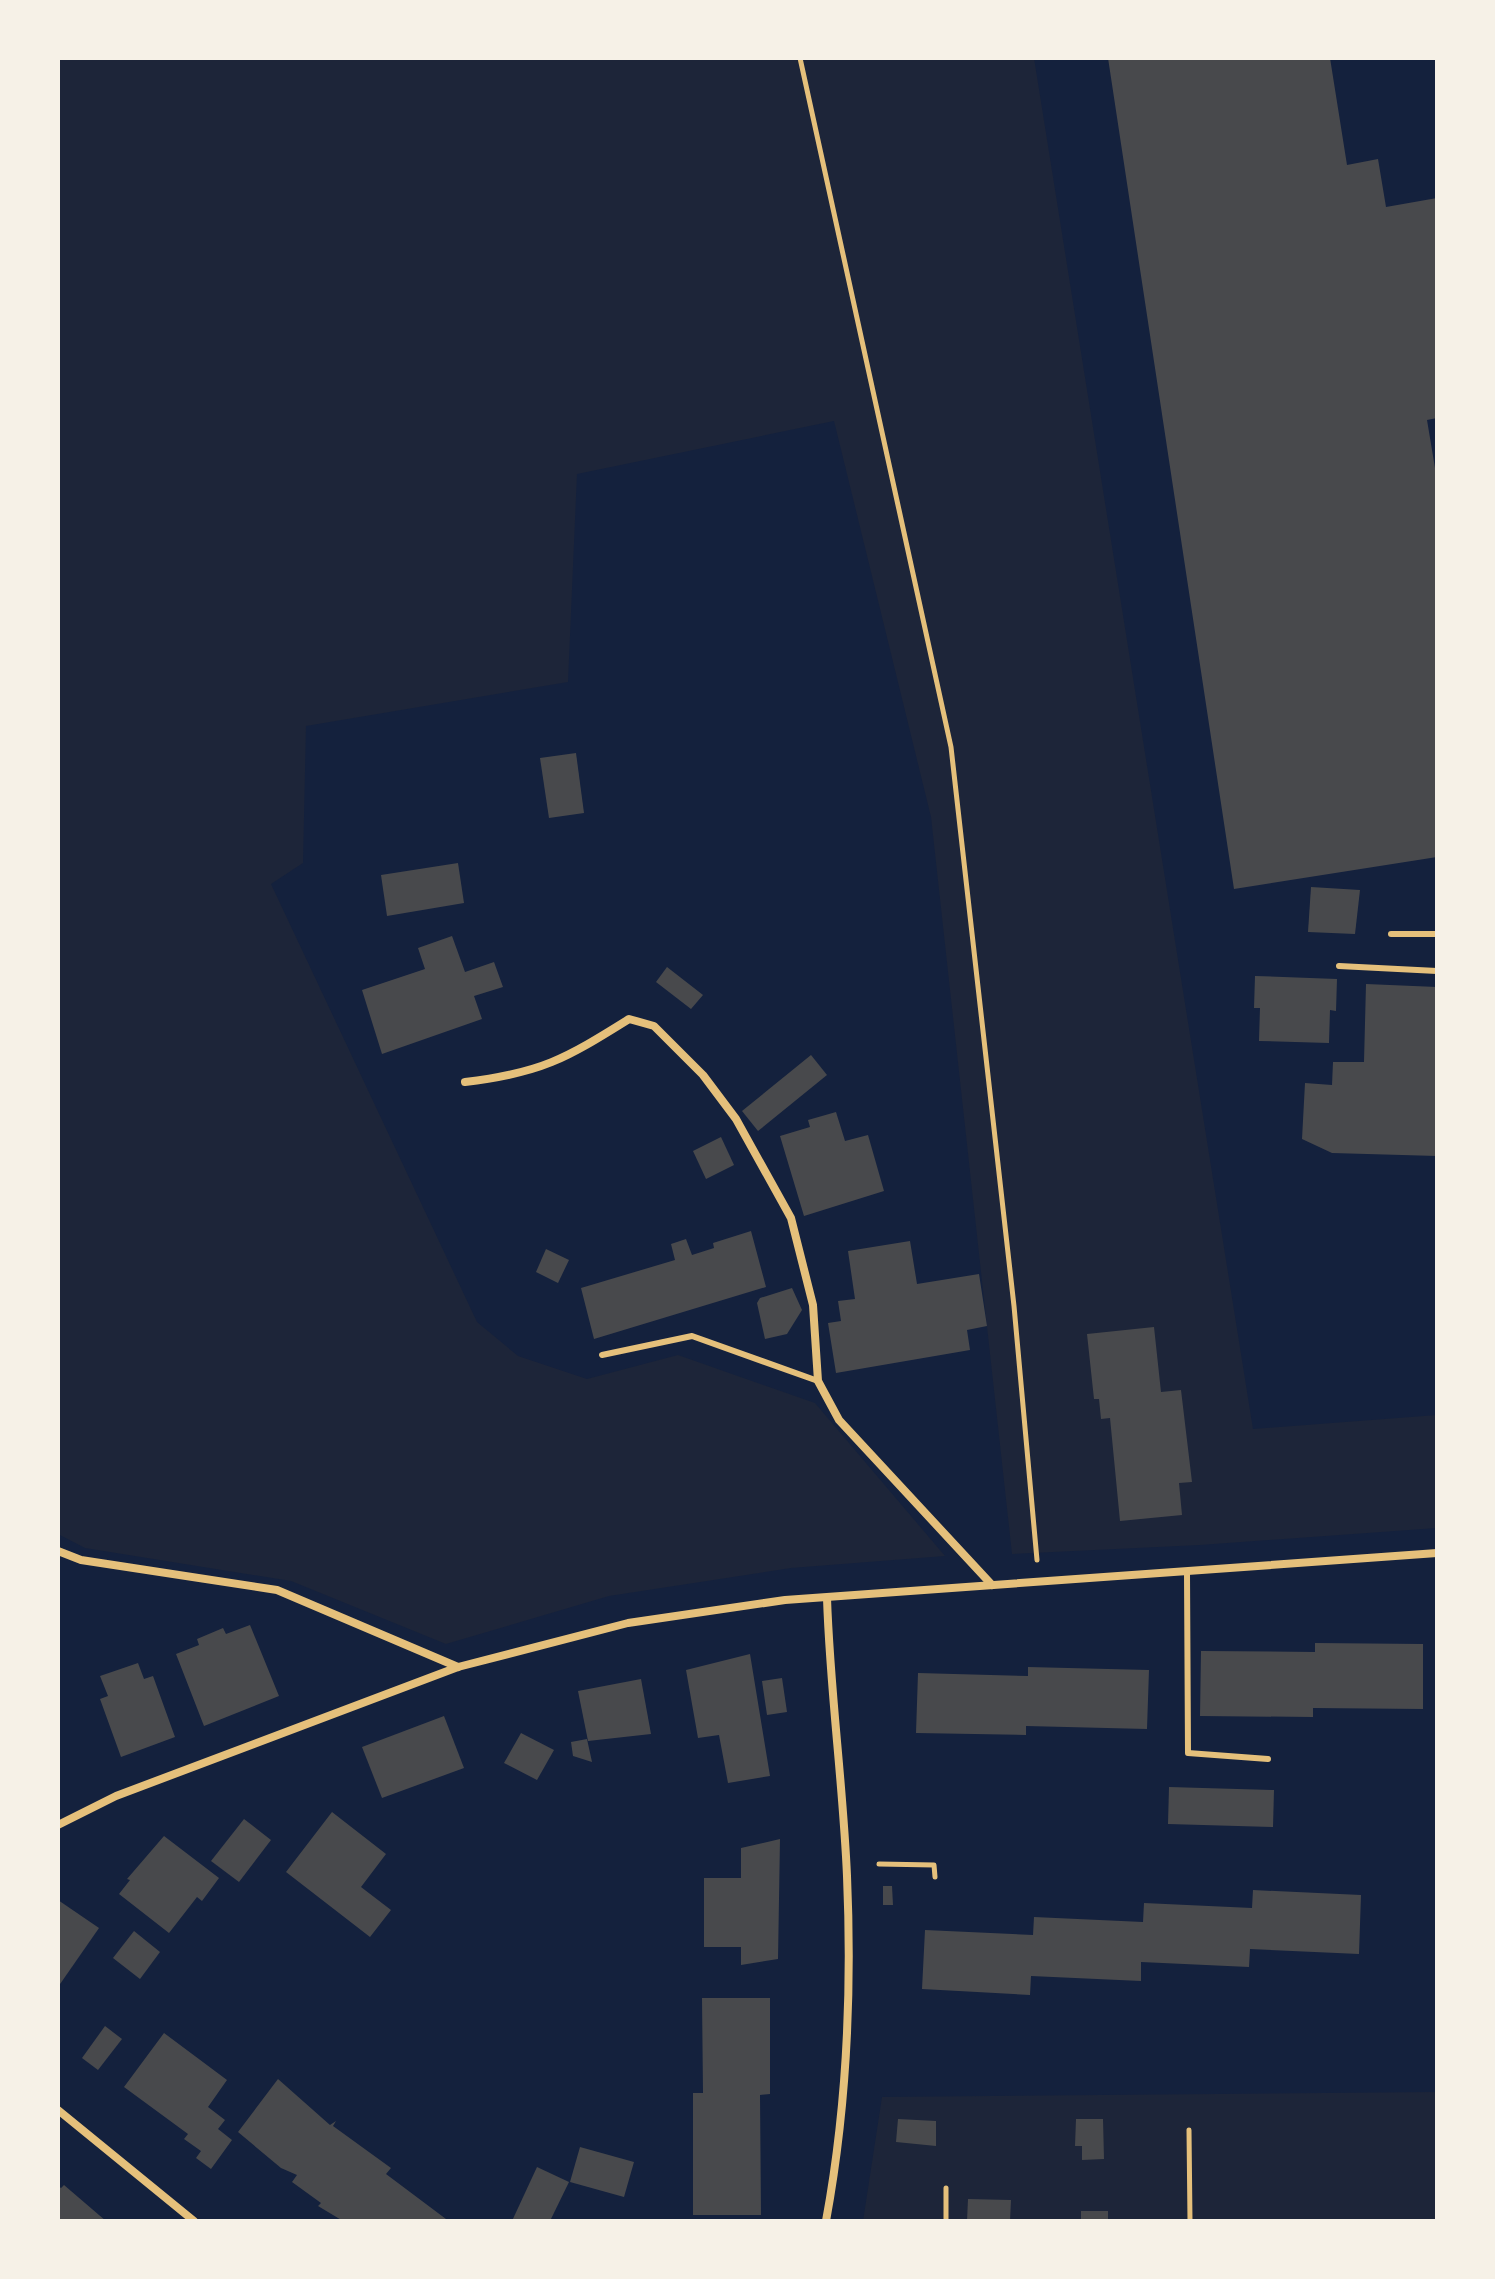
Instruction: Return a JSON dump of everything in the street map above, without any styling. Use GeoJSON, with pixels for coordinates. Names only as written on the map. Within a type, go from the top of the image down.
{"type":"FeatureCollection","features":[{"type":"Feature","properties":{"kind":"street"},"geometry":{"type":"LineString","coordinates":[[465,1082],[519,1075],[563,1060],[629,1019],[654,1026],[703,1075],[736,1119],[791,1218],[813,1305],[818,1381],[839,1420],[992,1585]]}},
{"type":"Feature","properties":{"kind":"street"},"geometry":{"type":"LineString","coordinates":[[58,1551],[81,1560],[277,1590],[458,1667]]}},
{"type":"Feature","properties":{"kind":"street"},"geometry":{"type":"LineString","coordinates":[[58,1825],[116,1796],[458,1667],[628,1623],[785,1600],[1187,1574],[1437,1553]]}},
{"type":"Feature","properties":{"kind":"street"},"geometry":{"type":"LineString","coordinates":[[826,2221],[838,2155],[850,2004],[847,1878],[827,1598]]}},
{"type":"Feature","properties":{"kind":"street"},"geometry":{"type":"LineString","coordinates":[[58,2110],[194,2221]]}},
{"type":"Feature","properties":{"kind":"lane"},"geometry":{"type":"LineString","coordinates":[[1391,934],[1437,934]]}},
{"type":"Feature","properties":{"kind":"lane"},"geometry":{"type":"LineString","coordinates":[[1339,966],[1437,971]]}},
{"type":"Feature","properties":{"kind":"lane"},"geometry":{"type":"LineString","coordinates":[[602,1355],[692,1336],[818,1381]]}},
{"type":"Feature","properties":{"kind":"lane"},"geometry":{"type":"LineString","coordinates":[[1187,1574],[1188,1753],[1268,1759]]}},
{"type":"Feature","properties":{"kind":"path"},"geometry":{"type":"LineString","coordinates":[[800,58],[951,747],[1012,1290],[1039,1582]]}},
{"type":"Feature","properties":{"kind":"path"},"geometry":{"type":"LineString","coordinates":[[879,1864],[934,1865],[935,1877]]}},
{"type":"Feature","properties":{"kind":"path"},"geometry":{"type":"LineString","coordinates":[[1189,2130],[1190,2221]]}},
{"type":"Feature","properties":{"kind":"path"},"geometry":{"type":"LineString","coordinates":[[946,2188],[946,2221]]}},
{"type":"Feature","properties":{"kind":"shaded area"},"geometry":{"type":"Polygon","coordinates":[[[58,58],[1034,58],[1253,1429],[1437,1415],[1437,1528],[1200,1545],[1012,1554],[931,817],[834,421],[577,474],[568,682],[306,726],[303,863],[271,884],[477,1322],[518,1356],[587,1379],[678,1355],[815,1403],[945,1556],[791,1568],[609,1596],[446,1644],[291,1581],[85,1548],[58,1534],[58,58]]]}},
{"type":"Feature","properties":{"kind":"shaded area"},"geometry":{"type":"Polygon","coordinates":[[[1437,2092],[1437,2221],[863,2221],[882,2097],[1437,2092]]]}},
{"type":"Feature","properties":{"kind":"building"},"geometry":{"type":"Polygon","coordinates":[[[1108,58],[1330,58],[1347,165],[1378,159],[1386,207],[1437,198],[1437,418],[1427,420],[1437,480],[1437,857],[1234,889],[1108,58]]]}},
{"type":"Feature","properties":{"kind":"building"},"geometry":{"type":"Polygon","coordinates":[[[576,753],[584,813],[549,818],[540,758],[576,753]]]}},
{"type":"Feature","properties":{"kind":"building"},"geometry":{"type":"Polygon","coordinates":[[[458,863],[464,903],[387,916],[381,875],[458,863]]]}},
{"type":"Feature","properties":{"kind":"building"},"geometry":{"type":"Polygon","coordinates":[[[1311,887],[1360,890],[1355,934],[1308,932],[1311,887]]]}},
{"type":"Feature","properties":{"kind":"building"},"geometry":{"type":"Polygon","coordinates":[[[452,936],[465,972],[494,962],[503,987],[474,996],[482,1019],[382,1054],[362,990],[425,969],[418,948],[452,936]]]}},
{"type":"Feature","properties":{"kind":"building"},"geometry":{"type":"Polygon","coordinates":[[[667,967],[703,995],[691,1009],[656,982],[667,967]]]}},
{"type":"Feature","properties":{"kind":"building"},"geometry":{"type":"Polygon","coordinates":[[[1255,976],[1337,979],[1336,1011],[1330,1010],[1329,1043],[1259,1041],[1260,1008],[1254,1008],[1255,976]]]}},
{"type":"Feature","properties":{"kind":"building"},"geometry":{"type":"Polygon","coordinates":[[[1366,984],[1437,987],[1437,1156],[1332,1153],[1302,1139],[1305,1083],[1332,1085],[1333,1062],[1364,1062],[1366,984]]]}},
{"type":"Feature","properties":{"kind":"building"},"geometry":{"type":"Polygon","coordinates":[[[811,1055],[827,1075],[758,1131],[742,1111],[811,1055]]]}},
{"type":"Feature","properties":{"kind":"building"},"geometry":{"type":"Polygon","coordinates":[[[836,1112],[845,1141],[868,1135],[884,1191],[804,1216],[780,1136],[810,1127],[808,1120],[836,1112]]]}},
{"type":"Feature","properties":{"kind":"building"},"geometry":{"type":"Polygon","coordinates":[[[721,1137],[734,1165],[706,1179],[693,1151],[721,1137]]]}},
{"type":"Feature","properties":{"kind":"building"},"geometry":{"type":"Polygon","coordinates":[[[751,1231],[766,1287],[594,1339],[581,1288],[675,1260],[671,1244],[686,1239],[692,1255],[714,1248],[713,1243],[751,1231]]]}},
{"type":"Feature","properties":{"kind":"building"},"geometry":{"type":"Polygon","coordinates":[[[910,1241],[917,1284],[979,1274],[987,1326],[967,1330],[970,1350],[836,1373],[828,1323],[841,1321],[838,1301],[855,1299],[848,1251],[910,1241]]]}},
{"type":"Feature","properties":{"kind":"building"},"geometry":{"type":"Polygon","coordinates":[[[546,1249],[569,1260],[558,1283],[536,1272],[546,1249]]]}},
{"type":"Feature","properties":{"kind":"building"},"geometry":{"type":"Polygon","coordinates":[[[792,1288],[802,1310],[787,1334],[765,1339],[757,1303],[760,1298],[792,1288]]]}},
{"type":"Feature","properties":{"kind":"building"},"geometry":{"type":"Polygon","coordinates":[[[1154,1327],[1161,1392],[1181,1390],[1192,1482],[1179,1483],[1182,1515],[1120,1521],[1110,1418],[1101,1419],[1099,1399],[1094,1399],[1087,1334],[1154,1327]]]}},
{"type":"Feature","properties":{"kind":"building"},"geometry":{"type":"Polygon","coordinates":[[[250,1625],[279,1696],[204,1726],[176,1654],[199,1645],[197,1639],[223,1628],[226,1634],[250,1625]]]}},
{"type":"Feature","properties":{"kind":"building"},"geometry":{"type":"Polygon","coordinates":[[[1315,1643],[1423,1644],[1423,1709],[1313,1708],[1313,1717],[1200,1716],[1201,1651],[1315,1652],[1315,1643]]]}},
{"type":"Feature","properties":{"kind":"building"},"geometry":{"type":"Polygon","coordinates":[[[750,1654],[770,1776],[728,1783],[719,1735],[698,1738],[686,1670],[750,1654]]]}},
{"type":"Feature","properties":{"kind":"building"},"geometry":{"type":"Polygon","coordinates":[[[138,1663],[144,1679],[153,1676],[175,1737],[121,1757],[100,1699],[108,1696],[100,1676],[138,1663]]]}},
{"type":"Feature","properties":{"kind":"building"},"geometry":{"type":"Polygon","coordinates":[[[1028,1667],[1149,1670],[1147,1729],[1026,1726],[1026,1735],[916,1733],[918,1673],[1028,1676],[1028,1667]]]}},
{"type":"Feature","properties":{"kind":"building"},"geometry":{"type":"Polygon","coordinates":[[[782,1678],[787,1712],[767,1715],[762,1681],[782,1678]]]}},
{"type":"Feature","properties":{"kind":"building"},"geometry":{"type":"Polygon","coordinates":[[[641,1679],[651,1734],[588,1741],[578,1691],[641,1679]]]}},
{"type":"Feature","properties":{"kind":"building"},"geometry":{"type":"Polygon","coordinates":[[[444,1716],[464,1768],[382,1798],[362,1747],[444,1716]]]}},
{"type":"Feature","properties":{"kind":"building"},"geometry":{"type":"Polygon","coordinates":[[[521,1733],[554,1750],[537,1780],[504,1763],[521,1733]]]}},
{"type":"Feature","properties":{"kind":"building"},"geometry":{"type":"Polygon","coordinates":[[[587,1739],[592,1762],[573,1756],[571,1742],[587,1739]]]}},
{"type":"Feature","properties":{"kind":"building"},"geometry":{"type":"Polygon","coordinates":[[[1169,1787],[1274,1790],[1273,1827],[1168,1824],[1169,1787]]]}},
{"type":"Feature","properties":{"kind":"building"},"geometry":{"type":"Polygon","coordinates":[[[332,1812],[386,1854],[361,1887],[391,1910],[370,1937],[286,1872],[332,1812]]]}},
{"type":"Feature","properties":{"kind":"building"},"geometry":{"type":"Polygon","coordinates":[[[244,1819],[271,1840],[239,1882],[211,1861],[244,1819]]]}},
{"type":"Feature","properties":{"kind":"building"},"geometry":{"type":"Polygon","coordinates":[[[164,1836],[219,1878],[202,1901],[197,1897],[169,1933],[119,1894],[130,1880],[127,1879],[164,1836]]]}},
{"type":"Feature","properties":{"kind":"building"},"geometry":{"type":"Polygon","coordinates":[[[780,1839],[778,1959],[741,1965],[741,1947],[704,1947],[704,1878],[741,1878],[741,1848],[780,1839]]]}},
{"type":"Feature","properties":{"kind":"building"},"geometry":{"type":"Polygon","coordinates":[[[883,1886],[892,1886],[893,1905],[883,1905],[883,1886]]]}},
{"type":"Feature","properties":{"kind":"building"},"geometry":{"type":"Polygon","coordinates":[[[1253,1890],[1361,1895],[1359,1954],[1250,1949],[1249,1967],[1141,1962],[1141,1981],[1031,1976],[1030,1995],[922,1989],[925,1930],[1033,1935],[1034,1917],[1143,1922],[1144,1903],[1252,1908],[1253,1890]]]}},
{"type":"Feature","properties":{"kind":"building"},"geometry":{"type":"Polygon","coordinates":[[[58,1900],[99,1928],[58,1987],[58,1900]]]}},
{"type":"Feature","properties":{"kind":"building"},"geometry":{"type":"Polygon","coordinates":[[[134,1931],[160,1952],[140,1979],[113,1958],[134,1931]]]}},
{"type":"Feature","properties":{"kind":"building"},"geometry":{"type":"Polygon","coordinates":[[[702,1998],[770,1998],[770,2094],[760,2095],[761,2215],[693,2215],[693,2093],[703,2093],[702,1998]]]}},
{"type":"Feature","properties":{"kind":"building"},"geometry":{"type":"Polygon","coordinates":[[[105,2026],[122,2039],[98,2070],[82,2058],[105,2026]]]}},
{"type":"Feature","properties":{"kind":"building"},"geometry":{"type":"Polygon","coordinates":[[[164,2033],[227,2080],[208,2107],[225,2120],[218,2129],[232,2140],[211,2169],[196,2158],[201,2151],[184,2139],[188,2134],[124,2087],[164,2033]]]}},
{"type":"Feature","properties":{"kind":"building"},"geometry":{"type":"Polygon","coordinates":[[[278,2079],[330,2125],[336,2121],[333,2126],[391,2168],[386,2174],[446,2219],[343,2221],[318,2206],[321,2203],[292,2182],[297,2175],[281,2168],[238,2132],[278,2079]]]}},
{"type":"Feature","properties":{"kind":"building"},"geometry":{"type":"Polygon","coordinates":[[[898,2119],[936,2121],[936,2146],[896,2142],[898,2119]]]}},
{"type":"Feature","properties":{"kind":"building"},"geometry":{"type":"Polygon","coordinates":[[[1076,2119],[1103,2119],[1104,2159],[1082,2160],[1082,2146],[1075,2146],[1076,2119]]]}},
{"type":"Feature","properties":{"kind":"building"},"geometry":{"type":"Polygon","coordinates":[[[580,2147],[634,2162],[624,2197],[570,2182],[580,2147]]]}},
{"type":"Feature","properties":{"kind":"building"},"geometry":{"type":"Polygon","coordinates":[[[537,2167],[569,2182],[550,2221],[512,2221],[537,2167]]]}},
{"type":"Feature","properties":{"kind":"building"},"geometry":{"type":"Polygon","coordinates":[[[64,2185],[106,2221],[58,2221],[58,2186],[61,2188],[64,2185]]]}},
{"type":"Feature","properties":{"kind":"building"},"geometry":{"type":"Polygon","coordinates":[[[968,2199],[1011,2200],[1010,2221],[967,2221],[968,2199]]]}},
{"type":"Feature","properties":{"kind":"building"},"geometry":{"type":"Polygon","coordinates":[[[1081,2211],[1108,2211],[1108,2221],[1081,2221],[1081,2211]]]}}]}
